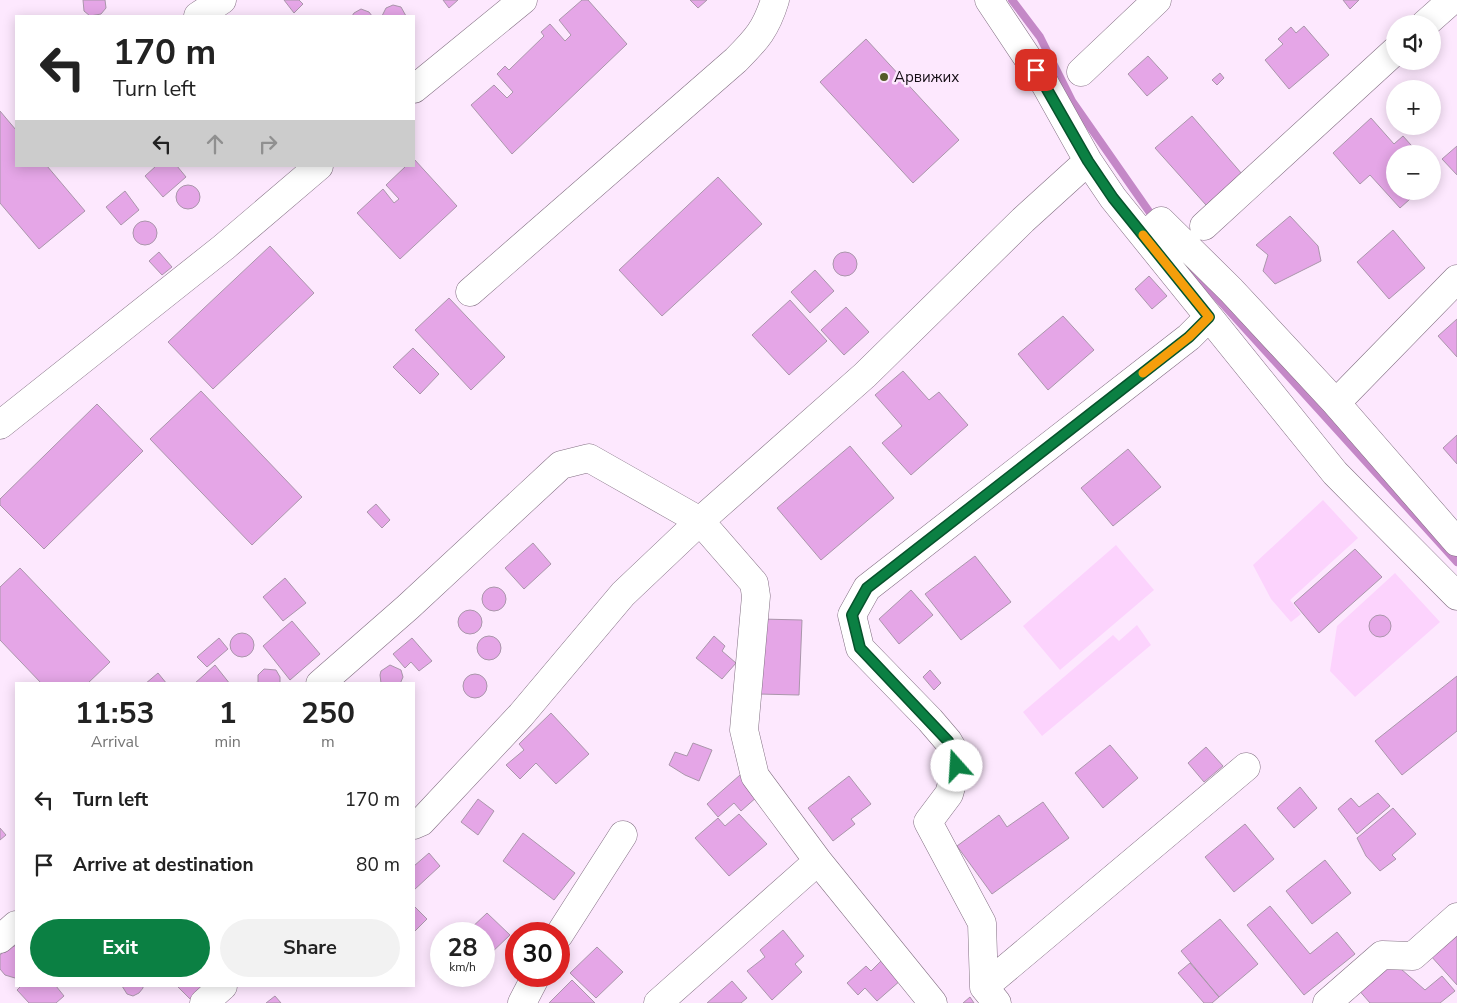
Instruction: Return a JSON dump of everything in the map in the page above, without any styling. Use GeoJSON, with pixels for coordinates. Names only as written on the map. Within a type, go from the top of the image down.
{"type":"FeatureCollection","features":[{"type":"Feature","properties":{"kind":"street"},"geometry":{"type":"LineString","coordinates":[[200,15],[222,0]]}},
{"type":"Feature","properties":{"kind":"street"},"geometry":{"type":"LineString","coordinates":[[415,89],[523,0]]}},
{"type":"Feature","properties":{"kind":"street"},"geometry":{"type":"LineString","coordinates":[[470,292],[736,60],[758,38],[770,18],[775,0]]}},
{"type":"Feature","properties":{"kind":"street"},"geometry":{"type":"LineString","coordinates":[[989,0],[1045,84],[1088,161],[1113,198],[1231,290],[1336,403],[1457,542]]}},
{"type":"Feature","properties":{"kind":"street"},"geometry":{"type":"LineString","coordinates":[[1081,72],[1158,0]]}},
{"type":"Feature","properties":{"kind":"street"},"geometry":{"type":"LineString","coordinates":[[1435,15],[1452,0]]}},
{"type":"Feature","properties":{"kind":"street"},"geometry":{"type":"LineString","coordinates":[[1204,226],[1386,59]]}},
{"type":"Feature","properties":{"kind":"street"},"geometry":{"type":"LineString","coordinates":[[415,825],[421,822],[521,715],[623,594],[700,521],[865,375],[1023,220],[1088,161]]}},
{"type":"Feature","properties":{"kind":"street"},"geometry":{"type":"LineString","coordinates":[[0,425],[224,248],[318,167]]}},
{"type":"Feature","properties":{"kind":"street"},"geometry":{"type":"LineString","coordinates":[[1152,229],[1209,317],[1335,472],[1457,596]]}},
{"type":"Feature","properties":{"kind":"street"},"geometry":{"type":"LineString","coordinates":[[1336,403],[1457,279]]}},
{"type":"Feature","properties":{"kind":"street"},"geometry":{"type":"LineString","coordinates":[[990,995],[982,923],[928,822],[949,794],[957,766],[955,753],[948,741],[930,720],[860,648],[852,615],[867,588],[1189,337],[1209,317]]}},
{"type":"Feature","properties":{"kind":"street"},"geometry":{"type":"LineString","coordinates":[[322,682],[408,607],[561,465],[589,458],[700,521],[754,583],[756,596],[744,730],[755,776],[818,861],[933,1003]]}},
{"type":"Feature","properties":{"kind":"street"},"geometry":{"type":"LineString","coordinates":[[990,995],[1246,767]]}},
{"type":"Feature","properties":{"kind":"street"},"geometry":{"type":"LineString","coordinates":[[567,922],[623,835]]}},
{"type":"Feature","properties":{"kind":"street"},"geometry":{"type":"LineString","coordinates":[[658,1003],[818,861]]}},
{"type":"Feature","properties":{"kind":"street"},"geometry":{"type":"LineString","coordinates":[[1327,1003],[1382,955],[1413,956],[1457,917]]}},
{"type":"Feature","properties":{"kind":"street"},"geometry":{"type":"LineString","coordinates":[[0,939],[15,926]]}},
{"type":"Feature","properties":{"kind":"street"},"geometry":{"type":"LineString","coordinates":[[204,1003],[222,987]]}},
{"type":"Feature","properties":{"kind":"street"},"geometry":{"type":"LineString","coordinates":[[522,1003],[530,987]]}},
{"type":"Feature","properties":{"kind":"shaded area"},"geometry":{"type":"Polygon","coordinates":[[[1323,500],[1358,538],[1290,600],[1301,614],[1291,622],[1271,599],[1253,565],[1323,500]]]}},
{"type":"Feature","properties":{"kind":"shaded area"},"geometry":{"type":"Polygon","coordinates":[[[1116,545],[1154,590],[1060,670],[1023,626],[1116,545]]]}},
{"type":"Feature","properties":{"kind":"shaded area"},"geometry":{"type":"Polygon","coordinates":[[[1395,573],[1440,622],[1355,697],[1330,671],[1337,626],[1395,573]]]}},
{"type":"Feature","properties":{"kind":"shaded area"},"geometry":{"type":"Polygon","coordinates":[[[1137,625],[1151,645],[1042,736],[1023,712],[1113,635],[1119,641],[1137,625]]]}},
{"type":"Feature","properties":{"kind":"building"},"geometry":{"type":"Polygon","coordinates":[[[83,0],[105,0],[106,8],[101,14],[89,15],[84,11],[83,0]]]}},
{"type":"Feature","properties":{"kind":"building"},"geometry":{"type":"Polygon","coordinates":[[[284,0],[299,0],[303,4],[294,13],[284,0]]]}},
{"type":"Feature","properties":{"kind":"building"},"geometry":{"type":"Polygon","coordinates":[[[443,0],[458,0],[449,8],[443,0]]]}},
{"type":"Feature","properties":{"kind":"building"},"geometry":{"type":"Polygon","coordinates":[[[582,0],[588,0],[627,44],[512,154],[471,105],[494,85],[507,98],[513,92],[497,74],[505,66],[509,70],[544,36],[541,32],[550,24],[565,41],[571,35],[559,20],[582,0]]]}},
{"type":"Feature","properties":{"kind":"building"},"geometry":{"type":"Polygon","coordinates":[[[690,0],[707,0],[698,8],[690,0]]]}},
{"type":"Feature","properties":{"kind":"building"},"geometry":{"type":"Polygon","coordinates":[[[1343,0],[1359,0],[1350,9],[1343,0]]]}},
{"type":"Feature","properties":{"kind":"building"},"geometry":{"type":"Polygon","coordinates":[[[393,5],[401,7],[405,15],[382,15],[386,8],[393,5]]]}},
{"type":"Feature","properties":{"kind":"building"},"geometry":{"type":"Polygon","coordinates":[[[361,9],[371,15],[353,15],[361,9]]]}},
{"type":"Feature","properties":{"kind":"building"},"geometry":{"type":"Polygon","coordinates":[[[1304,26],[1329,55],[1289,89],[1265,60],[1283,44],[1278,39],[1291,27],[1296,33],[1304,26]]]}},
{"type":"Feature","properties":{"kind":"building"},"geometry":{"type":"Polygon","coordinates":[[[866,39],[959,140],[913,183],[820,82],[866,39]]]}},
{"type":"Feature","properties":{"kind":"building"},"geometry":{"type":"Polygon","coordinates":[[[1148,56],[1168,78],[1147,96],[1128,74],[1148,56]]]}},
{"type":"Feature","properties":{"kind":"building"},"geometry":{"type":"Polygon","coordinates":[[[1220,73],[1224,78],[1217,85],[1212,80],[1220,73]]]}},
{"type":"Feature","properties":{"kind":"building"},"geometry":{"type":"Polygon","coordinates":[[[0,111],[15,129],[15,167],[48,167],[85,211],[39,249],[0,203],[0,111]]]}},
{"type":"Feature","properties":{"kind":"building"},"geometry":{"type":"Polygon","coordinates":[[[1192,116],[1242,174],[1206,205],[1155,148],[1192,116]]]}},
{"type":"Feature","properties":{"kind":"building"},"geometry":{"type":"Polygon","coordinates":[[[1371,118],[1394,144],[1403,136],[1411,145],[1386,145],[1386,193],[1370,175],[1360,184],[1333,153],[1371,118]]]}},
{"type":"Feature","properties":{"kind":"building"},"geometry":{"type":"Polygon","coordinates":[[[1457,146],[1457,175],[1442,159],[1457,146]]]}},
{"type":"Feature","properties":{"kind":"building"},"geometry":{"type":"Polygon","coordinates":[[[415,160],[457,206],[400,259],[357,213],[383,189],[394,203],[399,199],[386,185],[405,167],[415,167],[415,160]]]}},
{"type":"Feature","properties":{"kind":"building"},"geometry":{"type":"Polygon","coordinates":[[[155,167],[178,167],[186,177],[163,197],[145,176],[155,167]]]}},
{"type":"Feature","properties":{"kind":"building"},"geometry":{"type":"Polygon","coordinates":[[[718,177],[762,224],[662,316],[619,270],[718,177]]]}},
{"type":"Feature","properties":{"kind":"building"},"geometry":{"type":"Polygon","coordinates":[[[188,185],[196,189],[200,197],[196,205],[188,209],[180,205],[176,197],[180,189],[188,185]]]}},
{"type":"Feature","properties":{"kind":"building"},"geometry":{"type":"Polygon","coordinates":[[[125,191],[139,210],[121,225],[106,207],[125,191]]]}},
{"type":"Feature","properties":{"kind":"building"},"geometry":{"type":"Polygon","coordinates":[[[1393,200],[1409,200],[1400,208],[1393,200]]]}},
{"type":"Feature","properties":{"kind":"building"},"geometry":{"type":"Polygon","coordinates":[[[1290,216],[1318,246],[1321,261],[1275,284],[1263,271],[1268,255],[1256,245],[1290,216]]]}},
{"type":"Feature","properties":{"kind":"building"},"geometry":{"type":"Polygon","coordinates":[[[145,221],[153,225],[157,233],[153,241],[145,245],[137,241],[133,233],[137,225],[145,221]]]}},
{"type":"Feature","properties":{"kind":"building"},"geometry":{"type":"Polygon","coordinates":[[[1393,230],[1425,268],[1389,299],[1357,262],[1393,230]]]}},
{"type":"Feature","properties":{"kind":"building"},"geometry":{"type":"Polygon","coordinates":[[[270,246],[314,293],[213,389],[168,342],[270,246]]]}},
{"type":"Feature","properties":{"kind":"building"},"geometry":{"type":"Polygon","coordinates":[[[159,252],[172,267],[162,275],[149,261],[159,252]]]}},
{"type":"Feature","properties":{"kind":"building"},"geometry":{"type":"Polygon","coordinates":[[[845,252],[853,256],[857,264],[853,272],[845,276],[837,272],[833,264],[837,256],[845,252]]]}},
{"type":"Feature","properties":{"kind":"building"},"geometry":{"type":"Polygon","coordinates":[[[815,270],[834,291],[810,313],[791,292],[815,270]]]}},
{"type":"Feature","properties":{"kind":"building"},"geometry":{"type":"Polygon","coordinates":[[[1149,276],[1167,296],[1152,309],[1135,289],[1149,276]]]}},
{"type":"Feature","properties":{"kind":"building"},"geometry":{"type":"Polygon","coordinates":[[[449,298],[505,357],[471,390],[415,330],[449,298]]]}},
{"type":"Feature","properties":{"kind":"building"},"geometry":{"type":"Polygon","coordinates":[[[790,300],[827,341],[789,375],[752,335],[790,300]]]}},
{"type":"Feature","properties":{"kind":"building"},"geometry":{"type":"Polygon","coordinates":[[[846,307],[869,332],[844,355],[821,330],[846,307]]]}},
{"type":"Feature","properties":{"kind":"building"},"geometry":{"type":"Polygon","coordinates":[[[1063,316],[1094,350],[1048,390],[1018,354],[1063,316]]]}},
{"type":"Feature","properties":{"kind":"building"},"geometry":{"type":"Polygon","coordinates":[[[1457,319],[1457,357],[1438,336],[1457,319]]]}},
{"type":"Feature","properties":{"kind":"building"},"geometry":{"type":"Polygon","coordinates":[[[413,348],[439,374],[420,394],[393,367],[413,348]]]}},
{"type":"Feature","properties":{"kind":"building"},"geometry":{"type":"Polygon","coordinates":[[[903,371],[929,400],[939,392],[968,425],[911,475],[882,443],[902,426],[875,395],[903,371]]]}},
{"type":"Feature","properties":{"kind":"building"},"geometry":{"type":"Polygon","coordinates":[[[201,391],[302,497],[252,545],[150,439],[201,391]]]}},
{"type":"Feature","properties":{"kind":"building"},"geometry":{"type":"Polygon","coordinates":[[[97,404],[143,451],[44,549],[0,505],[0,499],[97,404]]]}},
{"type":"Feature","properties":{"kind":"building"},"geometry":{"type":"Polygon","coordinates":[[[1457,435],[1457,464],[1443,448],[1457,435]]]}},
{"type":"Feature","properties":{"kind":"building"},"geometry":{"type":"Polygon","coordinates":[[[850,446],[894,498],[821,560],[777,508],[850,446]]]}},
{"type":"Feature","properties":{"kind":"building"},"geometry":{"type":"Polygon","coordinates":[[[1128,449],[1161,487],[1113,526],[1081,488],[1128,449]]]}},
{"type":"Feature","properties":{"kind":"building"},"geometry":{"type":"Polygon","coordinates":[[[376,504],[390,520],[382,528],[367,512],[376,504]]]}},
{"type":"Feature","properties":{"kind":"building"},"geometry":{"type":"Polygon","coordinates":[[[533,543],[551,564],[524,589],[505,568],[533,543]]]}},
{"type":"Feature","properties":{"kind":"building"},"geometry":{"type":"Polygon","coordinates":[[[1355,549],[1382,577],[1319,633],[1294,603],[1355,549]]]}},
{"type":"Feature","properties":{"kind":"building"},"geometry":{"type":"Polygon","coordinates":[[[975,556],[1011,602],[961,640],[925,594],[975,556]]]}},
{"type":"Feature","properties":{"kind":"building"},"geometry":{"type":"Polygon","coordinates":[[[20,568],[110,662],[89,682],[40,682],[0,640],[0,587],[20,568]]]}},
{"type":"Feature","properties":{"kind":"building"},"geometry":{"type":"Polygon","coordinates":[[[285,578],[306,603],[283,621],[263,597],[285,578]]]}},
{"type":"Feature","properties":{"kind":"building"},"geometry":{"type":"Polygon","coordinates":[[[494,587],[502,591],[506,599],[502,607],[494,611],[486,607],[482,599],[486,591],[494,587]]]}},
{"type":"Feature","properties":{"kind":"building"},"geometry":{"type":"Polygon","coordinates":[[[911,590],[933,615],[899,644],[879,619],[911,590]]]}},
{"type":"Feature","properties":{"kind":"building"},"geometry":{"type":"Polygon","coordinates":[[[470,610],[478,614],[482,622],[478,630],[470,634],[462,630],[458,622],[462,614],[470,610]]]}},
{"type":"Feature","properties":{"kind":"building"},"geometry":{"type":"Polygon","coordinates":[[[1380,615],[1388,618],[1391,626],[1388,634],[1380,637],[1372,634],[1369,626],[1372,618],[1380,615]]]}},
{"type":"Feature","properties":{"kind":"building"},"geometry":{"type":"Polygon","coordinates":[[[761,619],[802,620],[799,695],[758,694],[761,619]]]}},
{"type":"Feature","properties":{"kind":"building"},"geometry":{"type":"Polygon","coordinates":[[[292,621],[320,654],[290,680],[263,646],[292,621]]]}},
{"type":"Feature","properties":{"kind":"building"},"geometry":{"type":"Polygon","coordinates":[[[242,633],[250,637],[254,645],[250,653],[242,657],[234,653],[230,645],[234,637],[242,633]]]}},
{"type":"Feature","properties":{"kind":"building"},"geometry":{"type":"Polygon","coordinates":[[[489,636],[497,640],[501,648],[497,656],[489,660],[481,656],[477,648],[481,640],[489,636]]]}},
{"type":"Feature","properties":{"kind":"building"},"geometry":{"type":"Polygon","coordinates":[[[714,636],[725,646],[722,651],[736,663],[722,679],[696,658],[714,636]]]}},
{"type":"Feature","properties":{"kind":"building"},"geometry":{"type":"Polygon","coordinates":[[[219,638],[228,649],[207,667],[197,657],[219,638]]]}},
{"type":"Feature","properties":{"kind":"building"},"geometry":{"type":"Polygon","coordinates":[[[412,638],[432,661],[419,671],[411,662],[405,668],[393,654],[412,638]]]}},
{"type":"Feature","properties":{"kind":"building"},"geometry":{"type":"Polygon","coordinates":[[[215,665],[228,682],[196,682],[215,665]]]}},
{"type":"Feature","properties":{"kind":"building"},"geometry":{"type":"Polygon","coordinates":[[[390,665],[401,670],[403,677],[401,682],[381,682],[381,671],[390,665]]]}},
{"type":"Feature","properties":{"kind":"building"},"geometry":{"type":"Polygon","coordinates":[[[264,669],[276,670],[280,677],[280,682],[258,682],[258,675],[264,669]]]}},
{"type":"Feature","properties":{"kind":"building"},"geometry":{"type":"Polygon","coordinates":[[[930,670],[941,683],[934,690],[923,677],[930,670]]]}},
{"type":"Feature","properties":{"kind":"building"},"geometry":{"type":"Polygon","coordinates":[[[158,673],[165,682],[147,682],[158,673]]]}},
{"type":"Feature","properties":{"kind":"building"},"geometry":{"type":"Polygon","coordinates":[[[475,674],[483,678],[487,686],[483,694],[475,698],[467,694],[463,686],[467,678],[475,674]]]}},
{"type":"Feature","properties":{"kind":"building"},"geometry":{"type":"Polygon","coordinates":[[[1457,676],[1457,731],[1402,775],[1375,741],[1457,676]]]}},
{"type":"Feature","properties":{"kind":"building"},"geometry":{"type":"Polygon","coordinates":[[[551,713],[589,754],[556,784],[536,763],[520,779],[506,765],[524,750],[519,744],[551,713]]]}},
{"type":"Feature","properties":{"kind":"building"},"geometry":{"type":"Polygon","coordinates":[[[693,743],[712,750],[699,781],[669,765],[675,752],[687,756],[693,743]]]}},
{"type":"Feature","properties":{"kind":"building"},"geometry":{"type":"Polygon","coordinates":[[[1110,745],[1138,778],[1103,808],[1075,773],[1110,745]]]}},
{"type":"Feature","properties":{"kind":"building"},"geometry":{"type":"Polygon","coordinates":[[[1206,747],[1223,766],[1204,782],[1188,763],[1206,747]]]}},
{"type":"Feature","properties":{"kind":"building"},"geometry":{"type":"Polygon","coordinates":[[[740,775],[758,796],[741,811],[734,803],[718,817],[707,804],[740,775]]]}},
{"type":"Feature","properties":{"kind":"building"},"geometry":{"type":"Polygon","coordinates":[[[849,776],[871,804],[851,819],[855,824],[833,841],[808,808],[849,776]]]}},
{"type":"Feature","properties":{"kind":"building"},"geometry":{"type":"Polygon","coordinates":[[[1300,787],[1317,808],[1294,828],[1277,808],[1300,787]]]}},
{"type":"Feature","properties":{"kind":"building"},"geometry":{"type":"Polygon","coordinates":[[[1378,793],[1390,806],[1357,834],[1338,809],[1351,798],[1359,807],[1378,793]]]}},
{"type":"Feature","properties":{"kind":"building"},"geometry":{"type":"Polygon","coordinates":[[[478,799],[494,811],[478,835],[461,822],[478,799]]]}},
{"type":"Feature","properties":{"kind":"building"},"geometry":{"type":"Polygon","coordinates":[[[1043,802],[1069,838],[992,894],[957,846],[999,815],[1007,827],[1043,802]]]}},
{"type":"Feature","properties":{"kind":"building"},"geometry":{"type":"Polygon","coordinates":[[[1393,808],[1416,834],[1392,855],[1396,859],[1380,871],[1366,856],[1357,838],[1393,808]]]}},
{"type":"Feature","properties":{"kind":"building"},"geometry":{"type":"Polygon","coordinates":[[[739,814],[767,844],[729,876],[695,838],[718,818],[725,826],[739,814]]]}},
{"type":"Feature","properties":{"kind":"building"},"geometry":{"type":"Polygon","coordinates":[[[1245,824],[1274,859],[1234,892],[1205,857],[1245,824]]]}},
{"type":"Feature","properties":{"kind":"building"},"geometry":{"type":"Polygon","coordinates":[[[0,828],[6,835],[0,840],[0,828]]]}},
{"type":"Feature","properties":{"kind":"building"},"geometry":{"type":"Polygon","coordinates":[[[523,833],[575,873],[554,900],[503,861],[523,833]]]}},
{"type":"Feature","properties":{"kind":"building"},"geometry":{"type":"Polygon","coordinates":[[[429,853],[440,866],[415,889],[415,865],[429,853]]]}},
{"type":"Feature","properties":{"kind":"building"},"geometry":{"type":"Polygon","coordinates":[[[1325,860],[1351,893],[1312,924],[1286,891],[1325,860]]]}},
{"type":"Feature","properties":{"kind":"building"},"geometry":{"type":"Polygon","coordinates":[[[1270,906],[1310,954],[1337,932],[1355,954],[1304,995],[1247,925],[1270,906]]]}},
{"type":"Feature","properties":{"kind":"building"},"geometry":{"type":"Polygon","coordinates":[[[415,907],[427,919],[415,931],[415,907]]]}},
{"type":"Feature","properties":{"kind":"building"},"geometry":{"type":"Polygon","coordinates":[[[487,913],[505,930],[505,940],[495,949],[495,922],[478,922],[487,913]]]}},
{"type":"Feature","properties":{"kind":"building"},"geometry":{"type":"Polygon","coordinates":[[[1220,919],[1258,964],[1219,997],[1181,951],[1220,919]]]}},
{"type":"Feature","properties":{"kind":"building"},"geometry":{"type":"Polygon","coordinates":[[[783,930],[804,956],[795,964],[802,972],[772,1000],[747,971],[765,957],[760,950],[783,930]]]}},
{"type":"Feature","properties":{"kind":"building"},"geometry":{"type":"Polygon","coordinates":[[[1457,931],[1457,985],[1430,955],[1457,931]]]}},
{"type":"Feature","properties":{"kind":"building"},"geometry":{"type":"Polygon","coordinates":[[[10,946],[15,946],[15,978],[5,975],[0,969],[0,955],[10,946]]]}},
{"type":"Feature","properties":{"kind":"building"},"geometry":{"type":"Polygon","coordinates":[[[597,947],[623,972],[596,998],[570,973],[597,947]]]}},
{"type":"Feature","properties":{"kind":"building"},"geometry":{"type":"Polygon","coordinates":[[[883,959],[901,980],[877,1001],[865,988],[858,995],[847,983],[866,966],[871,971],[883,959]]]}},
{"type":"Feature","properties":{"kind":"building"},"geometry":{"type":"Polygon","coordinates":[[[1393,962],[1425,990],[1442,976],[1455,991],[1440,1003],[1370,1003],[1357,988],[1393,962]]]}},
{"type":"Feature","properties":{"kind":"building"},"geometry":{"type":"Polygon","coordinates":[[[1190,963],[1219,997],[1212,1003],[1204,1003],[1178,973],[1190,963]]]}},
{"type":"Feature","properties":{"kind":"building"},"geometry":{"type":"Polygon","coordinates":[[[572,980],[595,1003],[549,1003],[565,987],[570,987],[572,980]]]}},
{"type":"Feature","properties":{"kind":"building"},"geometry":{"type":"Polygon","coordinates":[[[732,981],[747,998],[741,1003],[707,1003],[732,981]]]}},
{"type":"Feature","properties":{"kind":"building"},"geometry":{"type":"Polygon","coordinates":[[[20,987],[57,987],[64,996],[56,1003],[29,1003],[17,990],[20,987]]]}},
{"type":"Feature","properties":{"kind":"building"},"geometry":{"type":"Polygon","coordinates":[[[123,987],[143,987],[139,993],[133,996],[127,994],[123,987]]]}},
{"type":"Feature","properties":{"kind":"building"},"geometry":{"type":"Polygon","coordinates":[[[178,987],[201,987],[206,993],[194,1003],[178,987]]]}},
{"type":"Feature","properties":{"kind":"building"},"geometry":{"type":"Polygon","coordinates":[[[275,996],[281,1003],[266,1003],[275,996]]]}},
{"type":"Feature","properties":{"kind":"building"},"geometry":{"type":"Polygon","coordinates":[[[970,997],[974,1003],[963,1003],[970,997]]]}},
{"type":"Feature","properties":{"kind":"waterway"},"geometry":{"type":"LineString","coordinates":[[1012,0],[1040,37],[1072,101],[1155,220]]}},
{"type":"Feature","properties":{"kind":"waterway"},"geometry":{"type":"LineString","coordinates":[[1193,271],[1457,562]]}},
{"type":"Feature","properties":{"kind":"slow traffic"},"geometry":{"type":"LineString","coordinates":[[1143,235],[1209,317],[1189,337],[1143,373]]}},
{"type":"Feature","properties":{"kind":"place","name":"Арвижих"},"geometry":{"type":"Point","coordinates":[884,77]}},
{"type":"Feature","properties":{"kind":"route"},"geometry":{"type":"LineString","coordinates":[[957,766],[955,753],[948,741],[860,648],[852,615],[867,588],[1189,337],[1209,317],[1113,198],[1088,161],[1036,70]]}}]}
